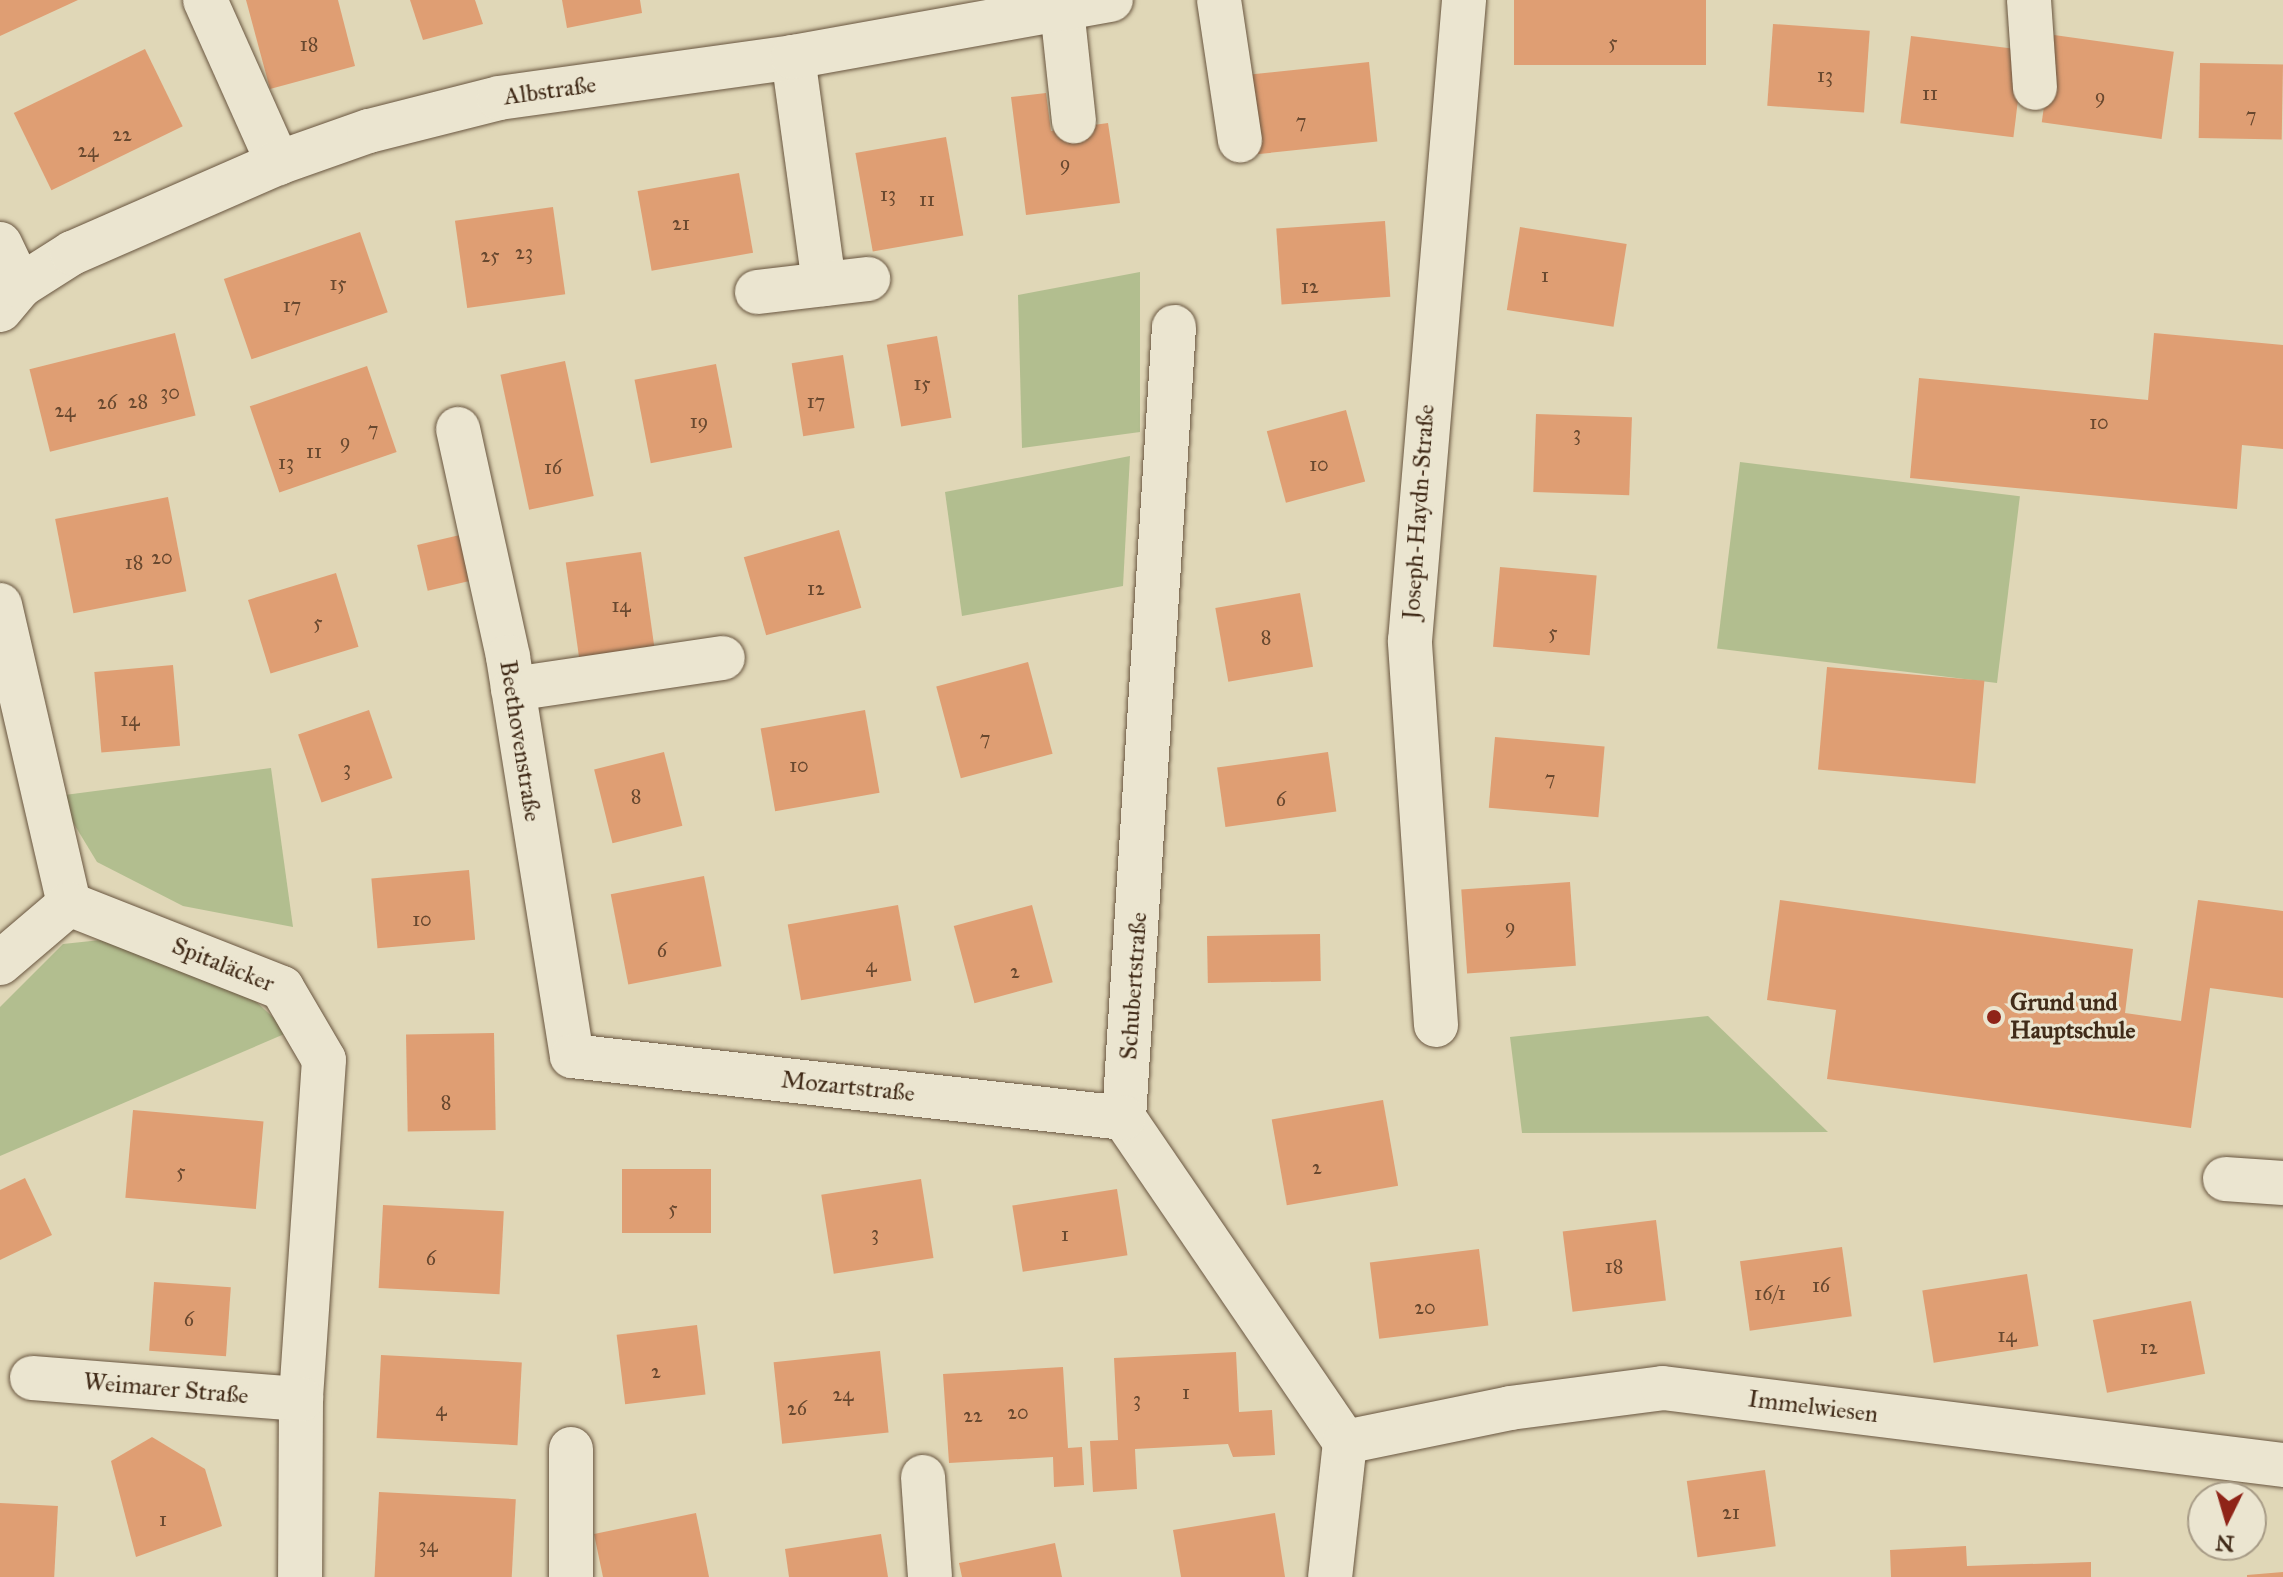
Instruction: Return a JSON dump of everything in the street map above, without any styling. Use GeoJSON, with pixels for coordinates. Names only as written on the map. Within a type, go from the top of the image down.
{"type":"FeatureCollection","features":[{"type":"Feature","properties":{"kind":"street"},"geometry":{"type":"LineString","coordinates":[[205,0],[278,163]]}},
{"type":"Feature","properties":{"kind":"street","name":"Albstraße"},"geometry":{"type":"LineString","coordinates":[[10,298],[72,253],[278,163],[369,131],[499,98],[793,57],[1111,0]]}},
{"type":"Feature","properties":{"kind":"street"},"geometry":{"type":"LineString","coordinates":[[1219,0],[1240,140]]}},
{"type":"Feature","properties":{"kind":"street","name":"Joseph-Haydn-Straße"},"geometry":{"type":"LineString","coordinates":[[1436,1025],[1410,641],[1464,0]]}},
{"type":"Feature","properties":{"kind":"street"},"geometry":{"type":"LineString","coordinates":[[2029,0],[2035,88]]}},
{"type":"Feature","properties":{"kind":"street"},"geometry":{"type":"LineString","coordinates":[[1062,9],[1074,121]]}},
{"type":"Feature","properties":{"kind":"street"},"geometry":{"type":"LineString","coordinates":[[793,57],[824,284]]}},
{"type":"Feature","properties":{"kind":"street"},"geometry":{"type":"LineString","coordinates":[[0,244],[10,298]]}},
{"type":"Feature","properties":{"kind":"street"},"geometry":{"type":"LineString","coordinates":[[757,292],[868,279]]}},
{"type":"Feature","properties":{"kind":"street","name":"Schubertstraße"},"geometry":{"type":"LineString","coordinates":[[1124,1118],[1174,327]]}},
{"type":"Feature","properties":{"kind":"street","name":"Beethovenstraße"},"geometry":{"type":"LineString","coordinates":[[458,429],[513,689],[572,1056]]}},
{"type":"Feature","properties":{"kind":"street"},"geometry":{"type":"LineString","coordinates":[[0,605],[69,904],[0,963]]}},
{"type":"Feature","properties":{"kind":"street"},"geometry":{"type":"LineString","coordinates":[[513,689],[723,658]]}},
{"type":"Feature","properties":{"kind":"street","name":"Spitaläcker"},"geometry":{"type":"LineString","coordinates":[[69,904],[282,988],[324,1060],[301,1399],[300,1577]]}},
{"type":"Feature","properties":{"kind":"street","name":"Mozartstraße"},"geometry":{"type":"LineString","coordinates":[[572,1056],[1124,1118]]}},
{"type":"Feature","properties":{"kind":"street"},"geometry":{"type":"LineString","coordinates":[[1124,1118],[1345,1442],[1330,1577]]}},
{"type":"Feature","properties":{"kind":"street"},"geometry":{"type":"LineString","coordinates":[[2225,1179],[2283,1183]]}},
{"type":"Feature","properties":{"kind":"street","name":"Weimarer Straße"},"geometry":{"type":"LineString","coordinates":[[32,1378],[301,1399]]}},
{"type":"Feature","properties":{"kind":"street","name":"Immelwiesen"},"geometry":{"type":"LineString","coordinates":[[1345,1442],[1510,1408],[1663,1388],[2283,1465]]}},
{"type":"Feature","properties":{"kind":"street"},"geometry":{"type":"LineString","coordinates":[[571,1449],[571,1577]]}},
{"type":"Feature","properties":{"kind":"street"},"geometry":{"type":"LineString","coordinates":[[923,1477],[930,1577]]}},
{"type":"Feature","properties":{"kind":"green space"},"geometry":{"type":"Polygon","coordinates":[[[1140,272],[1140,432],[1022,448],[1018,295],[1140,272]]]}},
{"type":"Feature","properties":{"kind":"green space"},"geometry":{"type":"Polygon","coordinates":[[[1130,456],[1123,586],[962,616],[945,492],[1130,456]]]}},
{"type":"Feature","properties":{"kind":"green space"},"geometry":{"type":"Polygon","coordinates":[[[1740,462],[2020,496],[1997,683],[1717,649],[1740,462]]]}},
{"type":"Feature","properties":{"kind":"green space"},"geometry":{"type":"Polygon","coordinates":[[[271,768],[293,927],[183,906],[97,862],[57,796],[271,768]]]}},
{"type":"Feature","properties":{"kind":"green space"},"geometry":{"type":"Polygon","coordinates":[[[110,939],[252,998],[289,1032],[0,1156],[0,1007],[63,944],[110,939]]]}},
{"type":"Feature","properties":{"kind":"green space"},"geometry":{"type":"Polygon","coordinates":[[[1708,1016],[1828,1132],[1522,1133],[1510,1037],[1708,1016]]]}},
{"type":"Feature","properties":{"kind":"building"},"geometry":{"type":"Polygon","coordinates":[[[0,0],[78,0],[0,36],[0,0]]]}},
{"type":"Feature","properties":{"kind":"building"},"geometry":{"type":"Polygon","coordinates":[[[246,0],[338,0],[355,66],[270,89],[246,0]]]}},
{"type":"Feature","properties":{"kind":"building"},"geometry":{"type":"Polygon","coordinates":[[[410,0],[475,0],[483,24],[423,40],[410,0]]]}},
{"type":"Feature","properties":{"kind":"building"},"geometry":{"type":"Polygon","coordinates":[[[562,0],[640,0],[642,13],[567,28],[562,0]]]}},
{"type":"Feature","properties":{"kind":"building"},"geometry":{"type":"Polygon","coordinates":[[[1514,0],[1706,0],[1706,65],[1514,65],[1514,0]]]}},
{"type":"Feature","properties":{"kind":"building"},"geometry":{"type":"Polygon","coordinates":[[[1773,24],[1870,31],[1864,113],[1767,106],[1773,24]]]}},
{"type":"Feature","properties":{"kind":"building"},"geometry":{"type":"Polygon","coordinates":[[[2054,35],[2174,52],[2162,139],[2042,122],[2054,35]]]}},
{"type":"Feature","properties":{"kind":"building"},"geometry":{"type":"Polygon","coordinates":[[[1911,36],[2024,50],[2013,137],[1900,123],[1911,36]]]}},
{"type":"Feature","properties":{"kind":"building"},"geometry":{"type":"Polygon","coordinates":[[[145,49],[183,126],[51,190],[14,113],[145,49]]]}},
{"type":"Feature","properties":{"kind":"building"},"geometry":{"type":"Polygon","coordinates":[[[1369,62],[1377,142],[1249,155],[1241,75],[1369,62]]]}},
{"type":"Feature","properties":{"kind":"building"},"geometry":{"type":"Polygon","coordinates":[[[2200,63],[2283,64],[2282,139],[2199,138],[2200,63]]]}},
{"type":"Feature","properties":{"kind":"building"},"geometry":{"type":"Polygon","coordinates":[[[1046,93],[1051,131],[1108,123],[1120,203],[1026,215],[1011,97],[1046,93]]]}},
{"type":"Feature","properties":{"kind":"building"},"geometry":{"type":"Polygon","coordinates":[[[946,137],[963,235],[873,251],[855,153],[946,137]]]}},
{"type":"Feature","properties":{"kind":"building"},"geometry":{"type":"Polygon","coordinates":[[[739,173],[753,253],[652,271],[638,191],[739,173]]]}},
{"type":"Feature","properties":{"kind":"building"},"geometry":{"type":"Polygon","coordinates":[[[553,207],[565,294],[467,308],[455,221],[553,207]]]}},
{"type":"Feature","properties":{"kind":"building"},"geometry":{"type":"Polygon","coordinates":[[[1385,221],[1390,297],[1282,304],[1276,229],[1385,221]]]}},
{"type":"Feature","properties":{"kind":"building"},"geometry":{"type":"Polygon","coordinates":[[[1520,227],[1627,244],[1614,327],[1507,310],[1520,227]]]}},
{"type":"Feature","properties":{"kind":"building"},"geometry":{"type":"Polygon","coordinates":[[[360,232],[388,312],[252,359],[224,279],[360,232]]]}},
{"type":"Feature","properties":{"kind":"building"},"geometry":{"type":"Polygon","coordinates":[[[175,333],[196,415],[50,452],[29,369],[175,333]]]}},
{"type":"Feature","properties":{"kind":"building"},"geometry":{"type":"Polygon","coordinates":[[[2154,333],[2283,345],[2283,449],[2242,445],[2237,509],[1910,478],[1919,378],[2148,400],[2154,333]]]}},
{"type":"Feature","properties":{"kind":"building"},"geometry":{"type":"Polygon","coordinates":[[[937,336],[951,418],[901,427],[887,345],[937,336]]]}},
{"type":"Feature","properties":{"kind":"building"},"geometry":{"type":"Polygon","coordinates":[[[843,355],[855,428],[803,436],[792,363],[843,355]]]}},
{"type":"Feature","properties":{"kind":"building"},"geometry":{"type":"Polygon","coordinates":[[[565,361],[594,496],[529,510],[500,375],[565,361]]]}},
{"type":"Feature","properties":{"kind":"building"},"geometry":{"type":"Polygon","coordinates":[[[716,364],[732,447],[651,463],[635,380],[716,364]]]}},
{"type":"Feature","properties":{"kind":"building"},"geometry":{"type":"Polygon","coordinates":[[[367,366],[397,452],[279,492],[250,406],[367,366]]]}},
{"type":"Feature","properties":{"kind":"building"},"geometry":{"type":"Polygon","coordinates":[[[1346,410],[1365,481],[1286,503],[1267,431],[1346,410]]]}},
{"type":"Feature","properties":{"kind":"building"},"geometry":{"type":"Polygon","coordinates":[[[1536,414],[1632,417],[1629,495],[1533,492],[1536,414]]]}},
{"type":"Feature","properties":{"kind":"building"},"geometry":{"type":"Polygon","coordinates":[[[168,497],[186,591],[73,613],[55,519],[168,497]]]}},
{"type":"Feature","properties":{"kind":"building"},"geometry":{"type":"Polygon","coordinates":[[[839,530],[861,608],[766,635],[744,557],[839,530]]]}},
{"type":"Feature","properties":{"kind":"building"},"geometry":{"type":"Polygon","coordinates":[[[460,535],[471,581],[428,591],[417,545],[460,535]]]}},
{"type":"Feature","properties":{"kind":"building"},"geometry":{"type":"Polygon","coordinates":[[[641,552],[657,663],[581,673],[566,563],[641,552]]]}},
{"type":"Feature","properties":{"kind":"building"},"geometry":{"type":"Polygon","coordinates":[[[1500,567],[1597,575],[1590,655],[1493,647],[1500,567]]]}},
{"type":"Feature","properties":{"kind":"building"},"geometry":{"type":"Polygon","coordinates":[[[336,573],[359,647],[271,674],[248,600],[336,573]]]}},
{"type":"Feature","properties":{"kind":"building"},"geometry":{"type":"Polygon","coordinates":[[[1300,593],[1313,667],[1228,682],[1215,608],[1300,593]]]}},
{"type":"Feature","properties":{"kind":"building"},"geometry":{"type":"Polygon","coordinates":[[[1028,662],[1053,754],[961,778],[936,687],[1028,662]]]}},
{"type":"Feature","properties":{"kind":"building"},"geometry":{"type":"Polygon","coordinates":[[[173,665],[180,746],[101,753],[94,672],[173,665]]]}},
{"type":"Feature","properties":{"kind":"building"},"geometry":{"type":"Polygon","coordinates":[[[1827,667],[1984,681],[1975,783],[1818,770],[1827,667]]]}},
{"type":"Feature","properties":{"kind":"building"},"geometry":{"type":"Polygon","coordinates":[[[369,710],[392,778],[322,802],[298,734],[369,710]]]}},
{"type":"Feature","properties":{"kind":"building"},"geometry":{"type":"Polygon","coordinates":[[[865,710],[880,793],[775,811],[761,728],[865,710]]]}},
{"type":"Feature","properties":{"kind":"building"},"geometry":{"type":"Polygon","coordinates":[[[1495,737],[1605,747],[1598,817],[1489,808],[1495,737]]]}},
{"type":"Feature","properties":{"kind":"building"},"geometry":{"type":"Polygon","coordinates":[[[664,752],[682,826],[613,843],[594,769],[664,752]]]}},
{"type":"Feature","properties":{"kind":"building"},"geometry":{"type":"Polygon","coordinates":[[[1328,752],[1336,811],[1225,827],[1217,768],[1328,752]]]}},
{"type":"Feature","properties":{"kind":"building"},"geometry":{"type":"Polygon","coordinates":[[[469,870],[475,940],[377,948],[371,879],[469,870]]]}},
{"type":"Feature","properties":{"kind":"building"},"geometry":{"type":"Polygon","coordinates":[[[704,876],[722,966],[628,984],[611,894],[704,876]]]}},
{"type":"Feature","properties":{"kind":"building"},"geometry":{"type":"Polygon","coordinates":[[[1570,882],[1576,966],[1467,973],[1461,890],[1570,882]]]}},
{"type":"Feature","properties":{"kind":"building","name":"Grund und Hauptschule"},"geometry":{"type":"Polygon","coordinates":[[[1780,900],[2133,949],[2125,1013],[2181,1021],[2198,900],[2283,911],[2283,998],[2210,988],[2191,1128],[1827,1079],[1836,1010],[1767,1000],[1780,900]]]}},
{"type":"Feature","properties":{"kind":"building"},"geometry":{"type":"Polygon","coordinates":[[[898,905],[911,981],[801,1000],[788,924],[898,905]]]}},
{"type":"Feature","properties":{"kind":"building"},"geometry":{"type":"Polygon","coordinates":[[[1032,905],[1053,982],[974,1003],[954,926],[1032,905]]]}},
{"type":"Feature","properties":{"kind":"building"},"geometry":{"type":"Polygon","coordinates":[[[1320,934],[1321,981],[1208,983],[1207,936],[1320,934]]]}},
{"type":"Feature","properties":{"kind":"building"},"geometry":{"type":"Polygon","coordinates":[[[494,1033],[496,1130],[408,1132],[406,1035],[494,1033]]]}},
{"type":"Feature","properties":{"kind":"building"},"geometry":{"type":"Polygon","coordinates":[[[1383,1100],[1398,1186],[1287,1205],[1272,1120],[1383,1100]]]}},
{"type":"Feature","properties":{"kind":"building"},"geometry":{"type":"Polygon","coordinates":[[[133,1110],[264,1121],[256,1209],[125,1198],[133,1110]]]}},
{"type":"Feature","properties":{"kind":"building"},"geometry":{"type":"Polygon","coordinates":[[[622,1169],[711,1169],[711,1233],[622,1233],[622,1169]]]}},
{"type":"Feature","properties":{"kind":"building"},"geometry":{"type":"Polygon","coordinates":[[[25,1178],[52,1235],[0,1260],[0,1190],[25,1178]]]}},
{"type":"Feature","properties":{"kind":"building"},"geometry":{"type":"Polygon","coordinates":[[[921,1179],[934,1258],[834,1274],[821,1195],[921,1179]]]}},
{"type":"Feature","properties":{"kind":"building"},"geometry":{"type":"Polygon","coordinates":[[[1117,1189],[1127,1255],[1023,1272],[1012,1206],[1117,1189]]]}},
{"type":"Feature","properties":{"kind":"building"},"geometry":{"type":"Polygon","coordinates":[[[383,1205],[504,1211],[499,1294],[379,1288],[383,1205]]]}},
{"type":"Feature","properties":{"kind":"building"},"geometry":{"type":"Polygon","coordinates":[[[1656,1220],[1666,1300],[1573,1312],[1563,1231],[1656,1220]]]}},
{"type":"Feature","properties":{"kind":"building"},"geometry":{"type":"Polygon","coordinates":[[[1842,1247],[1852,1316],[1750,1331],[1740,1261],[1842,1247]]]}},
{"type":"Feature","properties":{"kind":"building"},"geometry":{"type":"Polygon","coordinates":[[[1479,1249],[1488,1325],[1379,1339],[1370,1262],[1479,1249]]]}},
{"type":"Feature","properties":{"kind":"building"},"geometry":{"type":"Polygon","coordinates":[[[2027,1274],[2038,1346],[1934,1363],[1922,1291],[2027,1274]]]}},
{"type":"Feature","properties":{"kind":"building"},"geometry":{"type":"Polygon","coordinates":[[[154,1282],[231,1287],[226,1356],[149,1351],[154,1282]]]}},
{"type":"Feature","properties":{"kind":"building"},"geometry":{"type":"Polygon","coordinates":[[[2191,1301],[2205,1374],[2107,1393],[2093,1320],[2191,1301]]]}},
{"type":"Feature","properties":{"kind":"building"},"geometry":{"type":"Polygon","coordinates":[[[697,1325],[706,1394],[625,1404],[617,1335],[697,1325]]]}},
{"type":"Feature","properties":{"kind":"building"},"geometry":{"type":"Polygon","coordinates":[[[880,1351],[889,1433],[782,1444],[774,1362],[880,1351]]]}},
{"type":"Feature","properties":{"kind":"building"},"geometry":{"type":"Polygon","coordinates":[[[1236,1352],[1239,1412],[1272,1410],[1275,1455],[1233,1457],[1228,1444],[1135,1449],[1137,1489],[1093,1492],[1090,1441],[1118,1440],[1114,1358],[1236,1352]]]}},
{"type":"Feature","properties":{"kind":"building"},"geometry":{"type":"Polygon","coordinates":[[[381,1355],[522,1362],[517,1445],[377,1438],[381,1355]]]}},
{"type":"Feature","properties":{"kind":"building"},"geometry":{"type":"Polygon","coordinates":[[[1063,1367],[1068,1448],[1082,1447],[1084,1485],[1054,1487],[1053,1457],[949,1463],[943,1374],[1063,1367]]]}},
{"type":"Feature","properties":{"kind":"building"},"geometry":{"type":"Polygon","coordinates":[[[152,1437],[205,1469],[222,1526],[136,1557],[111,1461],[152,1437]]]}},
{"type":"Feature","properties":{"kind":"building"},"geometry":{"type":"Polygon","coordinates":[[[1765,1470],[1776,1546],[1697,1557],[1687,1481],[1765,1470]]]}},
{"type":"Feature","properties":{"kind":"building"},"geometry":{"type":"Polygon","coordinates":[[[379,1492],[516,1499],[512,1577],[375,1577],[379,1492]]]}},
{"type":"Feature","properties":{"kind":"building"},"geometry":{"type":"Polygon","coordinates":[[[0,1503],[58,1506],[54,1577],[0,1577],[0,1503]]]}},
{"type":"Feature","properties":{"kind":"building"},"geometry":{"type":"Polygon","coordinates":[[[696,1513],[709,1577],[603,1577],[594,1534],[696,1513]]]}},
{"type":"Feature","properties":{"kind":"building"},"geometry":{"type":"Polygon","coordinates":[[[1275,1513],[1285,1577],[1181,1577],[1173,1530],[1275,1513]]]}},
{"type":"Feature","properties":{"kind":"building"},"geometry":{"type":"Polygon","coordinates":[[[881,1534],[888,1577],[789,1577],[785,1549],[881,1534]]]}},
{"type":"Feature","properties":{"kind":"building"},"geometry":{"type":"Polygon","coordinates":[[[1055,1543],[1062,1577],[962,1577],[959,1563],[1055,1543]]]}},
{"type":"Feature","properties":{"kind":"building"},"geometry":{"type":"Polygon","coordinates":[[[1966,1546],[1967,1566],[2091,1562],[2091,1577],[1891,1577],[1890,1550],[1966,1546]]]}},
{"type":"Feature","properties":{"kind":"building"},"geometry":{"type":"Polygon","coordinates":[[[2283,1572],[2283,1577],[2247,1577],[2247,1575],[2283,1572]]]}},
{"type":"Feature","properties":{"kind":"place","name":"Grund und Hauptschule"},"geometry":{"type":"Point","coordinates":[1994,1017]}}]}
